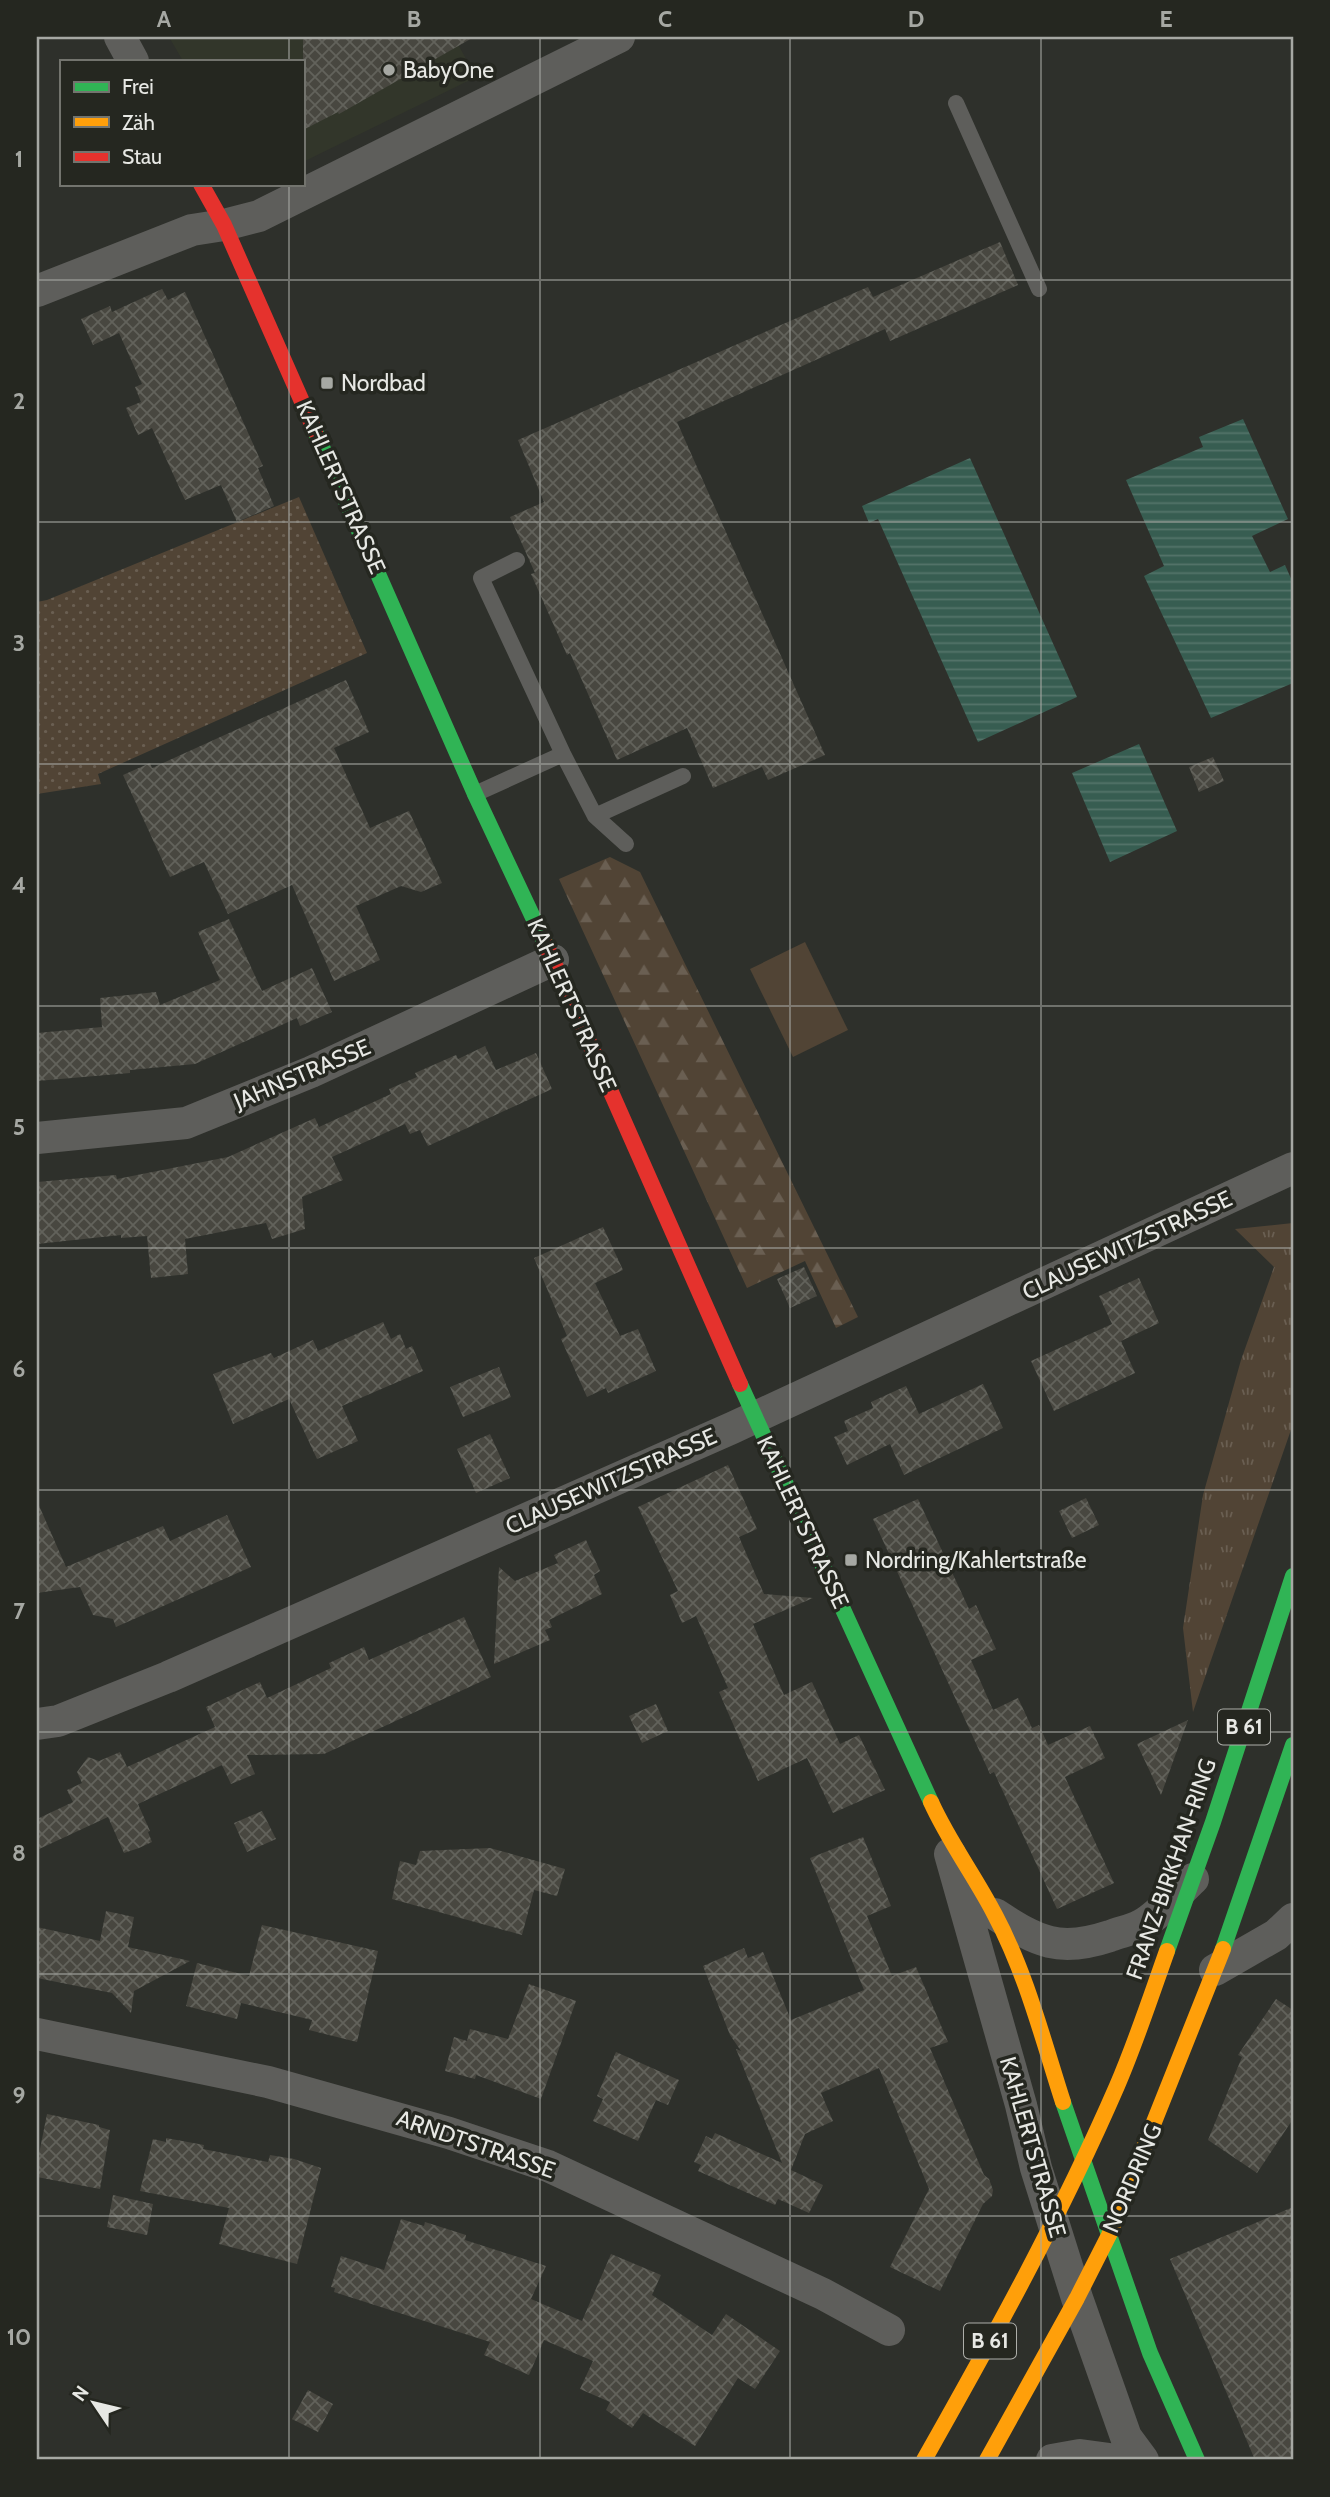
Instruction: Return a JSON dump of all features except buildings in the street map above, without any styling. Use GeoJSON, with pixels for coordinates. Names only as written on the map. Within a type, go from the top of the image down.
{"type":"FeatureCollection","features":[{"type":"Feature","properties":{"kind":"street"},"geometry":{"type":"LineString","coordinates":[[120,37],[133,60]]}},
{"type":"Feature","properties":{"kind":"street"},"geometry":{"type":"LineString","coordinates":[[37,291],[192,230],[259,216],[619,37]]}},
{"type":"Feature","properties":{"kind":"street","name":"KAHLERTSTRASSE"},"geometry":{"type":"LineString","coordinates":[[202,186],[224,225],[475,794],[553,960],[755,1418],[942,1826],[995,1914],[1016,1959],[1150,2353],[1197,2460]]}},
{"type":"Feature","properties":{"kind":"street","name":"JAHNSTRASSE"},"geometry":{"type":"LineString","coordinates":[[37,1138],[186,1123],[311,1072],[553,960]]}},
{"type":"Feature","properties":{"kind":"street","name":"CLAUSEWITZSTRASSE"},"geometry":{"type":"LineString","coordinates":[[37,1724],[58,1721],[168,1677],[755,1418],[1293,1168]]}},
{"type":"Feature","properties":{"kind":"street","name":"FRANZ-BIRKHAN-RING"},"geometry":{"type":"LineString","coordinates":[[1083,2162],[1129,2056],[1194,1878],[1293,1576]]}},
{"type":"Feature","properties":{"kind":"street","name":"B 61"},"geometry":{"type":"LineString","coordinates":[[1215,1970],[1293,1745]]}},
{"type":"Feature","properties":{"kind":"street","name":"KAHLERTSTRASSE"},"geometry":{"type":"LineString","coordinates":[[942,1826],[1021,2105],[1036,2168],[1077,2298],[1126,2437],[1143,2460]]}},
{"type":"Feature","properties":{"kind":"street","name":"KAHLERTSTRASSE"},"geometry":{"type":"LineString","coordinates":[[995,1914],[1027,1935],[1043,1941],[1087,1944],[1143,1925],[1194,1878]]}},
{"type":"Feature","properties":{"kind":"street"},"geometry":{"type":"LineString","coordinates":[[1215,1970],[1276,1935],[1293,1920]]}},
{"type":"Feature","properties":{"kind":"street","name":"NORDRING"},"geometry":{"type":"LineString","coordinates":[[987,2460],[1109,2235],[1215,1970]]}},
{"type":"Feature","properties":{"kind":"street","name":"ARNDTSTRASSE"},"geometry":{"type":"LineString","coordinates":[[37,2034],[268,2082],[449,2133],[548,2166],[823,2294],[889,2330]]}},
{"type":"Feature","properties":{"kind":"street","name":"B 61"},"geometry":{"type":"LineString","coordinates":[[924,2460],[1083,2162]]}},
{"type":"Feature","properties":{"kind":"street"},"geometry":{"type":"LineString","coordinates":[[1052,2460],[1080,2455],[1117,2460]]}},
{"type":"Feature","properties":{"kind":"lane"},"geometry":{"type":"LineString","coordinates":[[956,103],[1039,289]]}},
{"type":"Feature","properties":{"kind":"lane"},"geometry":{"type":"LineString","coordinates":[[517,560],[481,578],[595,816],[626,844]]}},
{"type":"Feature","properties":{"kind":"lane"},"geometry":{"type":"LineString","coordinates":[[475,794],[563,754]]}},
{"type":"Feature","properties":{"kind":"lane"},"geometry":{"type":"LineString","coordinates":[[595,816],[683,776]]}},
{"type":"Feature","properties":{"kind":"shaded area"},"geometry":{"type":"Polygon","coordinates":[[[169,37],[454,37],[476,77],[304,162],[304,60],[182,60],[169,37]]]}},
{"type":"Feature","properties":{"kind":"shaded area"},"geometry":{"type":"Polygon","coordinates":[[[1243,419],[1288,519],[1252,536],[1270,572],[1285,565],[1293,583],[1293,683],[1211,718],[1144,576],[1164,566],[1126,480],[1203,447],[1199,437],[1243,419]]]}},
{"type":"Feature","properties":{"kind":"shaded area"},"geometry":{"type":"Polygon","coordinates":[[[970,458],[1077,697],[978,742],[878,519],[869,523],[862,506],[970,458]]]}},
{"type":"Feature","properties":{"kind":"shaded area"},"geometry":{"type":"Polygon","coordinates":[[[1139,744],[1177,831],[1110,862],[1072,773],[1139,744]]]}},
{"type":"Feature","properties":{"kind":"green space"},"geometry":{"type":"Polygon","coordinates":[[[299,497],[367,653],[98,774],[101,784],[37,794],[37,602],[299,497]]]}},
{"type":"Feature","properties":{"kind":"green space"},"geometry":{"type":"Polygon","coordinates":[[[610,857],[640,872],[858,1317],[836,1328],[805,1261],[747,1288],[559,879],[610,857]]]}},
{"type":"Feature","properties":{"kind":"green space"},"geometry":{"type":"Polygon","coordinates":[[[805,942],[848,1030],[793,1057],[750,969],[805,942]]]}},
{"type":"Feature","properties":{"kind":"green space"},"geometry":{"type":"Polygon","coordinates":[[[1293,1223],[1293,1424],[1193,1712],[1183,1628],[1203,1495],[1241,1360],[1274,1267],[1235,1229],[1293,1223]]]}},
{"type":"Feature","properties":{"kind":"traffic: fast"},"geometry":{"type":"LineString","coordinates":[[315,431],[475,794],[546,945]]}},
{"type":"Feature","properties":{"kind":"traffic: fast"},"geometry":{"type":"LineString","coordinates":[[740,1384],[931,1802]]}},
{"type":"Feature","properties":{"kind":"traffic: fast"},"geometry":{"type":"LineString","coordinates":[[1167,1951],[1213,1822],[1293,1576]]}},
{"type":"Feature","properties":{"kind":"traffic: fast"},"geometry":{"type":"LineString","coordinates":[[1223,1949],[1293,1745]]}},
{"type":"Feature","properties":{"kind":"traffic: fast"},"geometry":{"type":"LineString","coordinates":[[1063,2102],[1150,2353],[1197,2460]]}},
{"type":"Feature","properties":{"kind":"traffic: slow"},"geometry":{"type":"LineString","coordinates":[[931,1802],[1006,1937],[1033,2007],[1063,2102]]}},
{"type":"Feature","properties":{"kind":"traffic: slow"},"geometry":{"type":"LineString","coordinates":[[987,2460],[1109,2235],[1223,1949]]}},
{"type":"Feature","properties":{"kind":"traffic: slow"},"geometry":{"type":"LineString","coordinates":[[924,2460],[1001,2322],[1073,2182],[1124,2069],[1167,1951]]}},
{"type":"Feature","properties":{"kind":"traffic: jam"},"geometry":{"type":"LineString","coordinates":[[202,186],[224,225],[315,431]]}},
{"type":"Feature","properties":{"kind":"traffic: jam"},"geometry":{"type":"LineString","coordinates":[[546,945],[740,1384]]}},
{"type":"Feature","properties":{"kind":"place","name":"BabyOne"},"geometry":{"type":"Point","coordinates":[389,70]}},
{"type":"Feature","properties":{"kind":"place","name":"Nordbad"},"geometry":{"type":"Point","coordinates":[327,383]}},
{"type":"Feature","properties":{"kind":"place","name":"Nordring/Kahlertstraße"},"geometry":{"type":"Point","coordinates":[851,1560]}}]}
